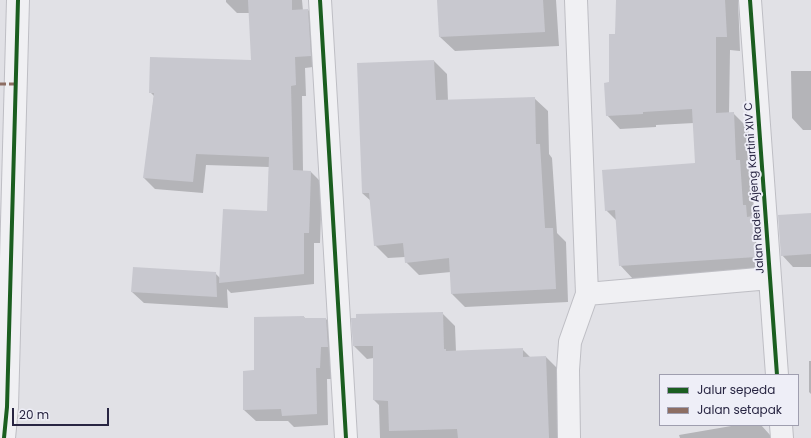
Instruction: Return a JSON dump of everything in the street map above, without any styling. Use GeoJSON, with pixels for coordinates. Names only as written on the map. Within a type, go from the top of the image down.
{"type":"FeatureCollection","features":[{"type":"Feature","properties":{"kind":"street"},"geometry":{"type":"LineString","coordinates":[[4,438],[7,407],[8,84],[18,0]]}},
{"type":"Feature","properties":{"kind":"street"},"geometry":{"type":"LineString","coordinates":[[320,0],[346,438]]}},
{"type":"Feature","properties":{"kind":"street"},"geometry":{"type":"LineString","coordinates":[[569,438],[568,370],[570,342],[587,294],[576,0]]}},
{"type":"Feature","properties":{"kind":"street","name":"Jalan Raden Ajeng Kartini XIV C"},"geometry":{"type":"LineString","coordinates":[[750,0],[777,374]]}},
{"type":"Feature","properties":{"kind":"street"},"geometry":{"type":"LineString","coordinates":[[587,294],[770,278]]}},
{"type":"Feature","properties":{"kind":"street"},"geometry":{"type":"LineString","coordinates":[[781,426],[782,438]]}},
{"type":"Feature","properties":{"kind":"building"},"geometry":{"type":"Polygon","coordinates":[[[248,0],[292,0],[292,10],[308,9],[311,56],[295,57],[296,85],[291,86],[293,170],[311,171],[309,233],[304,233],[304,274],[219,283],[223,209],[267,211],[269,157],[196,154],[193,182],[143,178],[154,93],[149,93],[150,57],[251,60],[248,0]]]}},
{"type":"Feature","properties":{"kind":"building"},"geometry":{"type":"Polygon","coordinates":[[[437,0],[543,0],[545,32],[439,37],[437,0]]]}},
{"type":"Feature","properties":{"kind":"building"},"geometry":{"type":"Polygon","coordinates":[[[616,0],[725,0],[727,37],[716,37],[716,113],[734,112],[736,160],[740,160],[743,205],[746,205],[747,217],[753,216],[756,257],[619,266],[615,210],[605,211],[602,170],[695,163],[692,109],[606,116],[604,83],[609,82],[609,34],[615,34],[616,0]]]}},
{"type":"Feature","properties":{"kind":"building"},"geometry":{"type":"Polygon","coordinates":[[[434,60],[436,100],[535,97],[536,144],[540,144],[545,228],[553,228],[556,289],[451,294],[449,258],[405,263],[403,243],[374,246],[369,193],[362,193],[357,63],[434,60]]]}},
{"type":"Feature","properties":{"kind":"building"},"geometry":{"type":"Polygon","coordinates":[[[811,213],[811,254],[781,256],[778,215],[811,213]]]}},
{"type":"Feature","properties":{"kind":"building"},"geometry":{"type":"Polygon","coordinates":[[[133,267],[216,272],[217,297],[131,292],[133,267]]]}},
{"type":"Feature","properties":{"kind":"building"},"geometry":{"type":"Polygon","coordinates":[[[443,312],[444,349],[446,349],[446,351],[523,348],[523,357],[546,356],[549,438],[458,438],[457,429],[389,431],[388,401],[373,400],[373,346],[353,346],[351,318],[356,318],[356,314],[443,312]]]}},
{"type":"Feature","properties":{"kind":"building"},"geometry":{"type":"Polygon","coordinates":[[[304,316],[304,318],[326,318],[328,347],[321,347],[320,368],[316,368],[317,414],[282,416],[281,409],[243,410],[243,371],[254,370],[254,317],[304,316]]]}},
{"type":"Feature","properties":{"kind":"marked path"},"geometry":{"type":"LineString","coordinates":[[0,84],[16,84]]}},
{"type":"Feature","properties":{"kind":"cycle path"},"geometry":{"type":"LineString","coordinates":[[4,438],[7,407],[18,0]]}},
{"type":"Feature","properties":{"kind":"cycle path"},"geometry":{"type":"LineString","coordinates":[[320,0],[346,438]]}},
{"type":"Feature","properties":{"kind":"cycle path"},"geometry":{"type":"LineString","coordinates":[[750,0],[777,374]]}}]}
